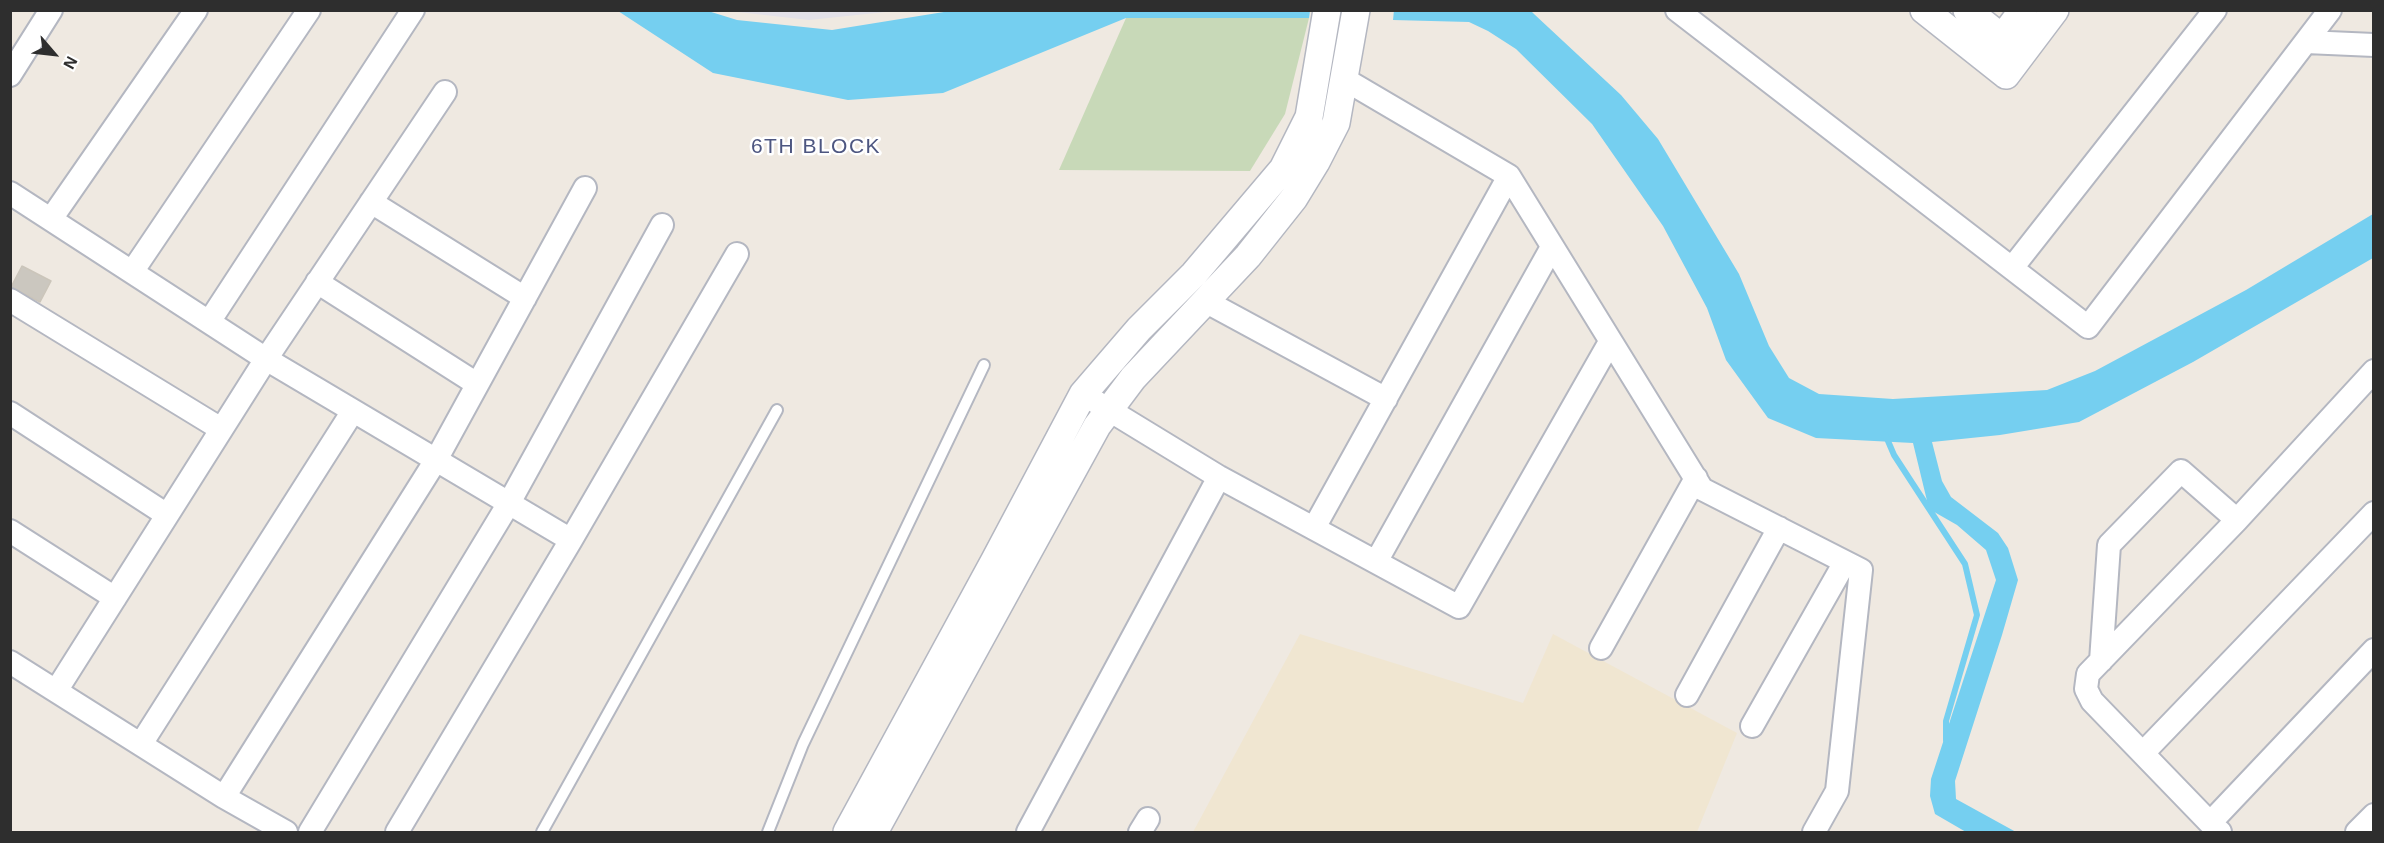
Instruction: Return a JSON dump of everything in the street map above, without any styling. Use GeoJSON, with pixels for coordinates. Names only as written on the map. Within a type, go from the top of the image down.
{"type":"FeatureCollection","features":[{"type":"Feature","properties":{"kind":"street"},"geometry":{"type":"LineString","coordinates":[[10,75],[51,10]]}},
{"type":"Feature","properties":{"kind":"street"},"geometry":{"type":"LineString","coordinates":[[51,219],[196,10]]}},
{"type":"Feature","properties":{"kind":"street"},"geometry":{"type":"LineString","coordinates":[[132,272],[309,10]]}},
{"type":"Feature","properties":{"kind":"street"},"geometry":{"type":"LineString","coordinates":[[209,322],[413,10]]}},
{"type":"Feature","properties":{"kind":"street"},"geometry":{"type":"LineString","coordinates":[[847,832],[1083,394],[1139,329],[1194,274],[1283,169],[1308,117],[1327,10]]}},
{"type":"Feature","properties":{"kind":"street"},"geometry":{"type":"LineString","coordinates":[[1677,10],[2088,327],[2330,10]]}},
{"type":"Feature","properties":{"kind":"street"},"geometry":{"type":"LineString","coordinates":[[1924,10],[2006,75]]}},
{"type":"Feature","properties":{"kind":"street"},"geometry":{"type":"LineString","coordinates":[[1967,10],[2002,38]]}},
{"type":"Feature","properties":{"kind":"street"},"geometry":{"type":"LineString","coordinates":[[2006,75],[2002,38],[2023,10]]}},
{"type":"Feature","properties":{"kind":"street"},"geometry":{"type":"LineString","coordinates":[[2006,75],[2055,10]]}},
{"type":"Feature","properties":{"kind":"street"},"geometry":{"type":"LineString","coordinates":[[2012,268],[2215,10]]}},
{"type":"Feature","properties":{"kind":"street"},"geometry":{"type":"LineString","coordinates":[[873,832],[1097,426],[1133,378],[1248,256],[1294,198],[1336,123],[1356,11]]}},
{"type":"Feature","properties":{"kind":"street"},"geometry":{"type":"LineString","coordinates":[[2306,42],[2373,45]]}},
{"type":"Feature","properties":{"kind":"street"},"geometry":{"type":"LineString","coordinates":[[1344,79],[1509,176],[1702,489],[1861,570],[1837,792],[1814,832]]}},
{"type":"Feature","properties":{"kind":"street"},"geometry":{"type":"LineString","coordinates":[[56,691],[266,359],[445,92]]}},
{"type":"Feature","properties":{"kind":"street"},"geometry":{"type":"LineString","coordinates":[[1314,528],[1509,176]]}},
{"type":"Feature","properties":{"kind":"street"},"geometry":{"type":"LineString","coordinates":[[224,797],[436,460],[585,188]]}},
{"type":"Feature","properties":{"kind":"street"},"geometry":{"type":"LineString","coordinates":[[10,192],[266,359],[571,540]]}},
{"type":"Feature","properties":{"kind":"street"},"geometry":{"type":"LineString","coordinates":[[370,202],[525,298]]}},
{"type":"Feature","properties":{"kind":"street"},"geometry":{"type":"LineString","coordinates":[[310,832],[509,503],[662,225]]}},
{"type":"Feature","properties":{"kind":"street"},"geometry":{"type":"LineString","coordinates":[[1376,562],[1552,247]]}},
{"type":"Feature","properties":{"kind":"street"},"geometry":{"type":"LineString","coordinates":[[397,832],[571,540],[737,254]]}},
{"type":"Feature","properties":{"kind":"street"},"geometry":{"type":"LineString","coordinates":[[317,282],[477,384]]}},
{"type":"Feature","properties":{"kind":"street"},"geometry":{"type":"LineString","coordinates":[[10,300],[221,429]]}},
{"type":"Feature","properties":{"kind":"street"},"geometry":{"type":"LineString","coordinates":[[1205,301],[1386,399]]}},
{"type":"Feature","properties":{"kind":"street"},"geometry":{"type":"LineString","coordinates":[[1083,394],[1219,477],[1459,608],[1610,342]]}},
{"type":"Feature","properties":{"kind":"street"},"geometry":{"type":"LineString","coordinates":[[2373,371],[2237,519],[2088,674],[2086,689],[2092,701],[2215,828],[2373,650]]}},
{"type":"Feature","properties":{"kind":"street"},"geometry":{"type":"LineString","coordinates":[[141,744],[353,411]]}},
{"type":"Feature","properties":{"kind":"street"},"geometry":{"type":"LineString","coordinates":[[10,413],[167,515]]}},
{"type":"Feature","properties":{"kind":"street"},"geometry":{"type":"LineString","coordinates":[[2101,661],[2109,545],[2181,471],[2237,519]]}},
{"type":"Feature","properties":{"kind":"street"},"geometry":{"type":"LineString","coordinates":[[1028,832],[1219,477]]}},
{"type":"Feature","properties":{"kind":"street"},"geometry":{"type":"LineString","coordinates":[[1601,648],[1696,478]]}},
{"type":"Feature","properties":{"kind":"street"},"geometry":{"type":"LineString","coordinates":[[2143,753],[2373,513]]}},
{"type":"Feature","properties":{"kind":"street"},"geometry":{"type":"LineString","coordinates":[[1687,695],[1779,528]]}},
{"type":"Feature","properties":{"kind":"street"},"geometry":{"type":"LineString","coordinates":[[10,531],[115,598]]}},
{"type":"Feature","properties":{"kind":"street"},"geometry":{"type":"LineString","coordinates":[[1752,726],[1845,562]]}},
{"type":"Feature","properties":{"kind":"street"},"geometry":{"type":"LineString","coordinates":[[10,662],[224,797],[286,832]]}},
{"type":"Feature","properties":{"kind":"street"},"geometry":{"type":"LineString","coordinates":[[2357,832],[2373,815]]}},
{"type":"Feature","properties":{"kind":"lane"},"geometry":{"type":"LineString","coordinates":[[768,832],[803,744],[984,365]]}},
{"type":"Feature","properties":{"kind":"lane"},"geometry":{"type":"LineString","coordinates":[[542,832],[777,410]]}},
{"type":"Feature","properties":{"kind":"shaded area"},"geometry":{"type":"Polygon","coordinates":[[[729,11],[895,11],[809,20],[729,11]]]}},
{"type":"Feature","properties":{"kind":"shaded area"},"geometry":{"type":"Polygon","coordinates":[[[1300,634],[1523,703],[1553,634],[1737,733],[1697,832],[1193,832],[1300,634]]]}},
{"type":"Feature","properties":{"kind":"green space"},"geometry":{"type":"Polygon","coordinates":[[[1126,18],[1309,18],[1285,114],[1250,171],[1059,170],[1126,18]]]}},
{"type":"Feature","properties":{"kind":"water"},"geometry":{"type":"Polygon","coordinates":[[[1394,10],[1530,10],[1621,95],[1658,139],[1739,274],[1769,346],[1789,378],[1819,394],[1893,399],[2047,390],[2095,371],[2246,290],[2373,214],[2373,258],[2193,362],[2079,422],[2000,435],[1932,442],[1942,481],[1951,497],[1998,533],[2008,548],[2018,580],[1955,781],[1956,799],[2016,832],[1966,832],[1935,814],[1930,796],[1931,779],[1996,580],[1986,550],[1957,525],[1929,509],[1913,443],[1816,438],[1768,418],[1726,360],[1707,308],[1663,226],[1592,124],[1516,49],[1488,31],[1469,22],[1393,20],[1394,10]]]}},
{"type":"Feature","properties":{"kind":"water"},"geometry":{"type":"Polygon","coordinates":[[[618,11],[708,11],[737,20],[832,30],[950,11],[1310,11],[1309,18],[1126,18],[943,93],[848,100],[713,73],[618,11]]]}},
{"type":"Feature","properties":{"kind":"building"},"geometry":{"type":"Polygon","coordinates":[[[22,266],[51,281],[40,302],[11,287],[22,266]]]}},
{"type":"Feature","properties":{"kind":"waterway"},"geometry":{"type":"LineString","coordinates":[[1885,434],[1894,455],[1965,564],[1977,615],[1946,721],[1946,740]]}},
{"type":"Feature","properties":{"kind":"district","name":"6TH BLOCK"},"geometry":{"type":"Point","coordinates":[816,147]}}]}
